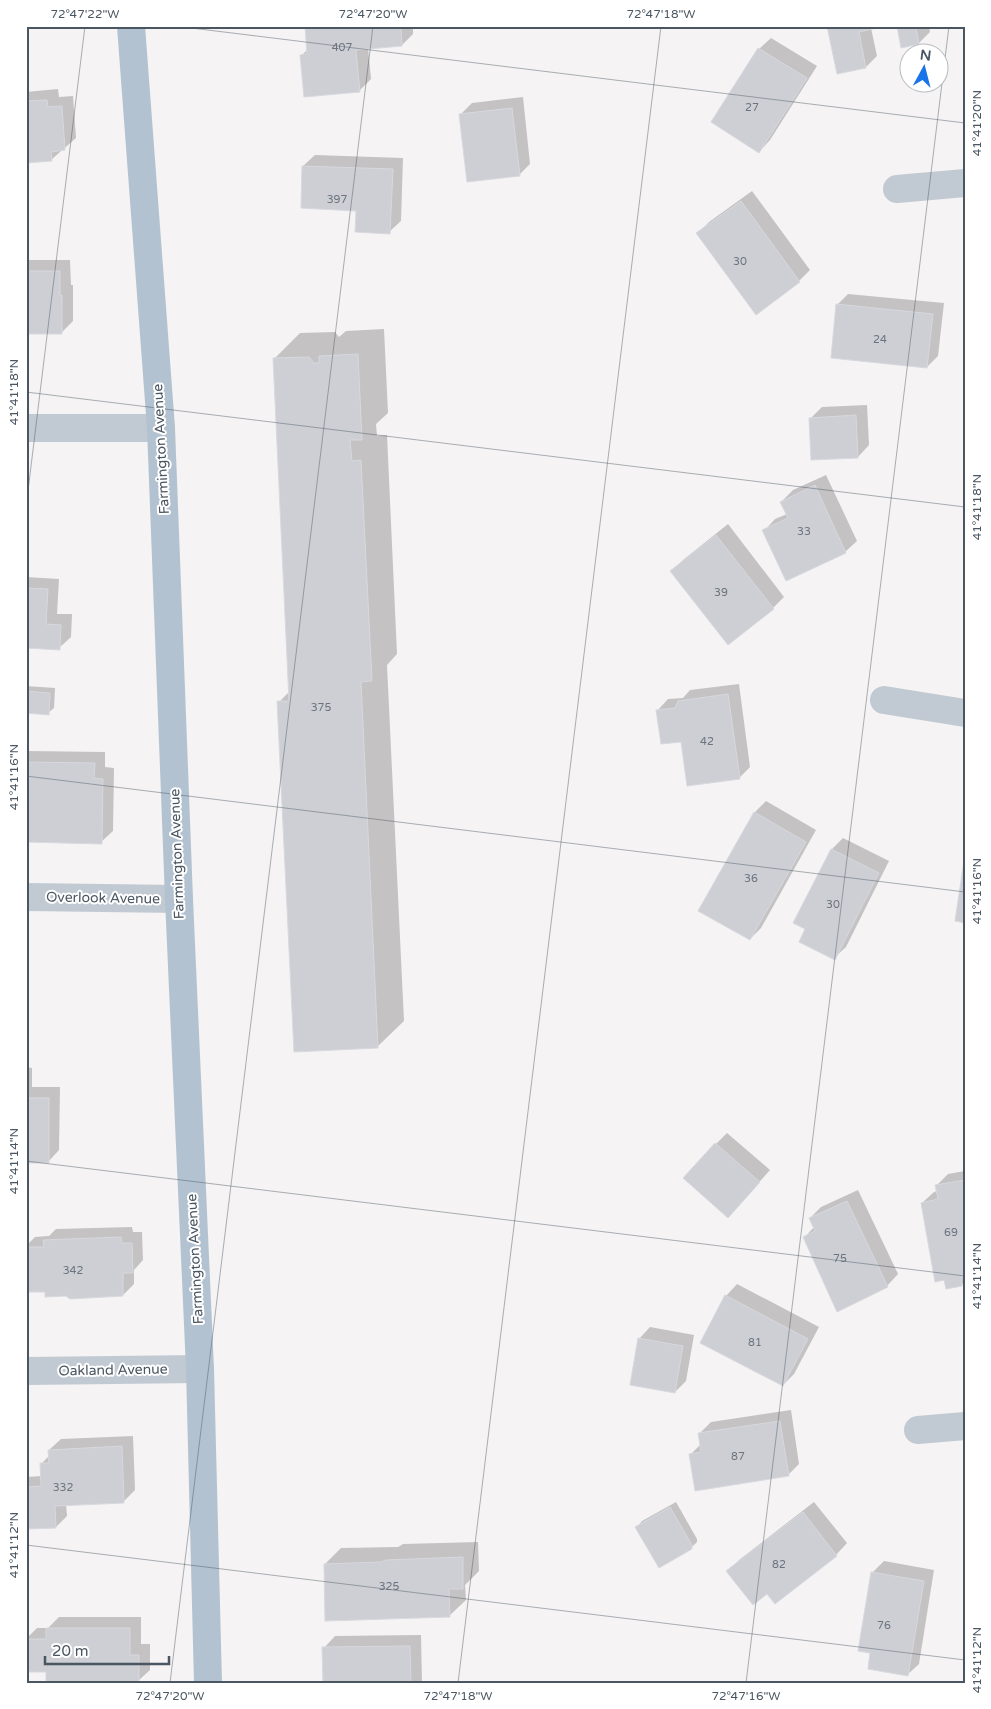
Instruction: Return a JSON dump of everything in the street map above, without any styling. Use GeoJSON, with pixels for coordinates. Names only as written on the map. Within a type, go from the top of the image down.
{"type":"FeatureCollection","features":[{"type":"Feature","properties":{"kind":"main road","name":"Farmington Avenue"},"geometry":{"type":"LineString","coordinates":[[131,26],[161,428],[179,899],[200,1369],[208,1683]]}},
{"type":"Feature","properties":{"kind":"street"},"geometry":{"type":"LineString","coordinates":[[897,190],[965,183]]}},
{"type":"Feature","properties":{"kind":"street"},"geometry":{"type":"LineString","coordinates":[[26,428],[161,428]]}},
{"type":"Feature","properties":{"kind":"street"},"geometry":{"type":"LineString","coordinates":[[884,700],[965,713]]}},
{"type":"Feature","properties":{"kind":"street","name":"Overlook Avenue"},"geometry":{"type":"LineString","coordinates":[[26,897],[179,899]]}},
{"type":"Feature","properties":{"kind":"street","name":"Oakland Avenue"},"geometry":{"type":"LineString","coordinates":[[26,1371],[200,1369]]}},
{"type":"Feature","properties":{"kind":"street"},"geometry":{"type":"LineString","coordinates":[[918,1430],[965,1426]]}},
{"type":"Feature","properties":{"kind":"building"},"geometry":{"type":"Polygon","coordinates":[[[305,26],[401,26],[402,46],[356,50],[360,92],[304,97],[300,55],[307,54],[305,26]]]}},
{"type":"Feature","properties":{"kind":"building"},"geometry":{"type":"Polygon","coordinates":[[[827,26],[885,26],[859,32],[866,68],[837,74],[827,26]]]}},
{"type":"Feature","properties":{"kind":"building"},"geometry":{"type":"Polygon","coordinates":[[[897,26],[916,26],[919,42],[900,42],[897,26]]]}},
{"type":"Feature","properties":{"kind":"building"},"geometry":{"type":"Polygon","coordinates":[[[758,48],[807,78],[759,153],[711,122],[758,48]]]}},
{"type":"Feature","properties":{"kind":"building"},"geometry":{"type":"Polygon","coordinates":[[[47,100],[48,107],[62,106],[65,150],[51,152],[52,161],[26,163],[26,101],[47,100]]]}},
{"type":"Feature","properties":{"kind":"building"},"geometry":{"type":"Polygon","coordinates":[[[512,108],[520,176],[467,182],[459,114],[512,108]]]}},
{"type":"Feature","properties":{"kind":"building"},"geometry":{"type":"Polygon","coordinates":[[[302,166],[393,169],[390,234],[355,232],[356,211],[301,208],[302,166]]]}},
{"type":"Feature","properties":{"kind":"building"},"geometry":{"type":"Polygon","coordinates":[[[741,201],[800,282],[756,315],[696,233],[741,201]]]}},
{"type":"Feature","properties":{"kind":"building"},"geometry":{"type":"Polygon","coordinates":[[[26,271],[60,271],[62,334],[26,334],[26,271]]]}},
{"type":"Feature","properties":{"kind":"building"},"geometry":{"type":"Polygon","coordinates":[[[836,304],[933,314],[927,368],[831,358],[836,304]]]}},
{"type":"Feature","properties":{"kind":"building"},"geometry":{"type":"Polygon","coordinates":[[[358,354],[362,440],[350,440],[352,461],[361,460],[372,681],[361,682],[378,1048],[294,1052],[277,701],[289,701],[273,358],[309,357],[314,363],[319,363],[319,356],[358,354]]]}},
{"type":"Feature","properties":{"kind":"building"},"geometry":{"type":"Polygon","coordinates":[[[856,415],[858,458],[811,460],[809,418],[856,415]]]}},
{"type":"Feature","properties":{"kind":"building"},"geometry":{"type":"Polygon","coordinates":[[[815,485],[846,553],[786,581],[762,530],[788,518],[780,502],[815,485]]]}},
{"type":"Feature","properties":{"kind":"building"},"geometry":{"type":"Polygon","coordinates":[[[716,535],[774,609],[728,645],[670,571],[716,535]]]}},
{"type":"Feature","properties":{"kind":"building"},"geometry":{"type":"Polygon","coordinates":[[[26,588],[48,589],[46,624],[61,625],[60,650],[26,648],[26,588]]]}},
{"type":"Feature","properties":{"kind":"building"},"geometry":{"type":"Polygon","coordinates":[[[26,691],[50,693],[49,715],[26,713],[26,691]]]}},
{"type":"Feature","properties":{"kind":"building"},"geometry":{"type":"Polygon","coordinates":[[[728,694],[740,779],[687,786],[681,742],[661,744],[656,710],[675,708],[678,701],[728,694]]]}},
{"type":"Feature","properties":{"kind":"building"},"geometry":{"type":"Polygon","coordinates":[[[26,762],[95,763],[94,778],[103,779],[102,844],[26,842],[26,762]]]}},
{"type":"Feature","properties":{"kind":"building"},"geometry":{"type":"Polygon","coordinates":[[[754,812],[806,842],[750,940],[698,911],[754,812]]]}},
{"type":"Feature","properties":{"kind":"building"},"geometry":{"type":"Polygon","coordinates":[[[831,849],[879,873],[835,960],[799,942],[805,929],[793,923],[831,849]]]}},
{"type":"Feature","properties":{"kind":"building"},"geometry":{"type":"Polygon","coordinates":[[[965,854],[965,923],[955,921],[965,854]]]}},
{"type":"Feature","properties":{"kind":"building"},"geometry":{"type":"Polygon","coordinates":[[[26,1098],[49,1098],[49,1163],[26,1163],[26,1098]]]}},
{"type":"Feature","properties":{"kind":"building"},"geometry":{"type":"Polygon","coordinates":[[[715,1143],[760,1182],[728,1218],[683,1178],[715,1143]]]}},
{"type":"Feature","properties":{"kind":"building"},"geometry":{"type":"Polygon","coordinates":[[[965,1180],[965,1277],[961,1278],[962,1286],[946,1289],[944,1280],[935,1282],[921,1203],[938,1199],[935,1185],[965,1180]]]}},
{"type":"Feature","properties":{"kind":"building"},"geometry":{"type":"Polygon","coordinates":[[[847,1201],[888,1287],[837,1312],[803,1237],[815,1231],[809,1218],[847,1201]]]}},
{"type":"Feature","properties":{"kind":"building"},"geometry":{"type":"Polygon","coordinates":[[[121,1237],[122,1243],[132,1243],[133,1273],[123,1273],[123,1296],[70,1299],[66,1296],[45,1297],[45,1292],[26,1292],[26,1247],[44,1247],[43,1240],[121,1237]]]}},
{"type":"Feature","properties":{"kind":"building"},"geometry":{"type":"Polygon","coordinates":[[[725,1295],[808,1339],[783,1386],[700,1343],[725,1295]]]}},
{"type":"Feature","properties":{"kind":"building"},"geometry":{"type":"Polygon","coordinates":[[[638,1338],[683,1346],[675,1393],[630,1385],[638,1338]]]}},
{"type":"Feature","properties":{"kind":"building"},"geometry":{"type":"Polygon","coordinates":[[[780,1421],[789,1476],[695,1491],[689,1454],[701,1452],[698,1433],[780,1421]]]}},
{"type":"Feature","properties":{"kind":"building"},"geometry":{"type":"Polygon","coordinates":[[[122,1446],[124,1503],[55,1506],[56,1528],[26,1529],[26,1487],[41,1486],[40,1463],[49,1463],[48,1450],[122,1446]]]}},
{"type":"Feature","properties":{"kind":"building"},"geometry":{"type":"Polygon","coordinates":[[[670,1507],[692,1545],[692,1549],[659,1568],[635,1527],[670,1507]]]}},
{"type":"Feature","properties":{"kind":"building"},"geometry":{"type":"Polygon","coordinates":[[[803,1512],[837,1556],[775,1604],[767,1594],[753,1605],[726,1571],[803,1512]]]}},
{"type":"Feature","properties":{"kind":"building"},"geometry":{"type":"Polygon","coordinates":[[[463,1557],[463,1589],[449,1589],[450,1617],[325,1621],[324,1564],[463,1557]]]}},
{"type":"Feature","properties":{"kind":"building"},"geometry":{"type":"Polygon","coordinates":[[[871,1572],[924,1581],[908,1676],[868,1669],[870,1653],[858,1651],[871,1572]]]}},
{"type":"Feature","properties":{"kind":"building"},"geometry":{"type":"Polygon","coordinates":[[[46,1628],[130,1628],[130,1655],[139,1655],[139,1682],[46,1683],[46,1672],[26,1672],[26,1639],[46,1639],[46,1628]]]}},
{"type":"Feature","properties":{"kind":"building"},"geometry":{"type":"Polygon","coordinates":[[[410,1646],[411,1683],[323,1683],[322,1647],[410,1646]]]}}]}
